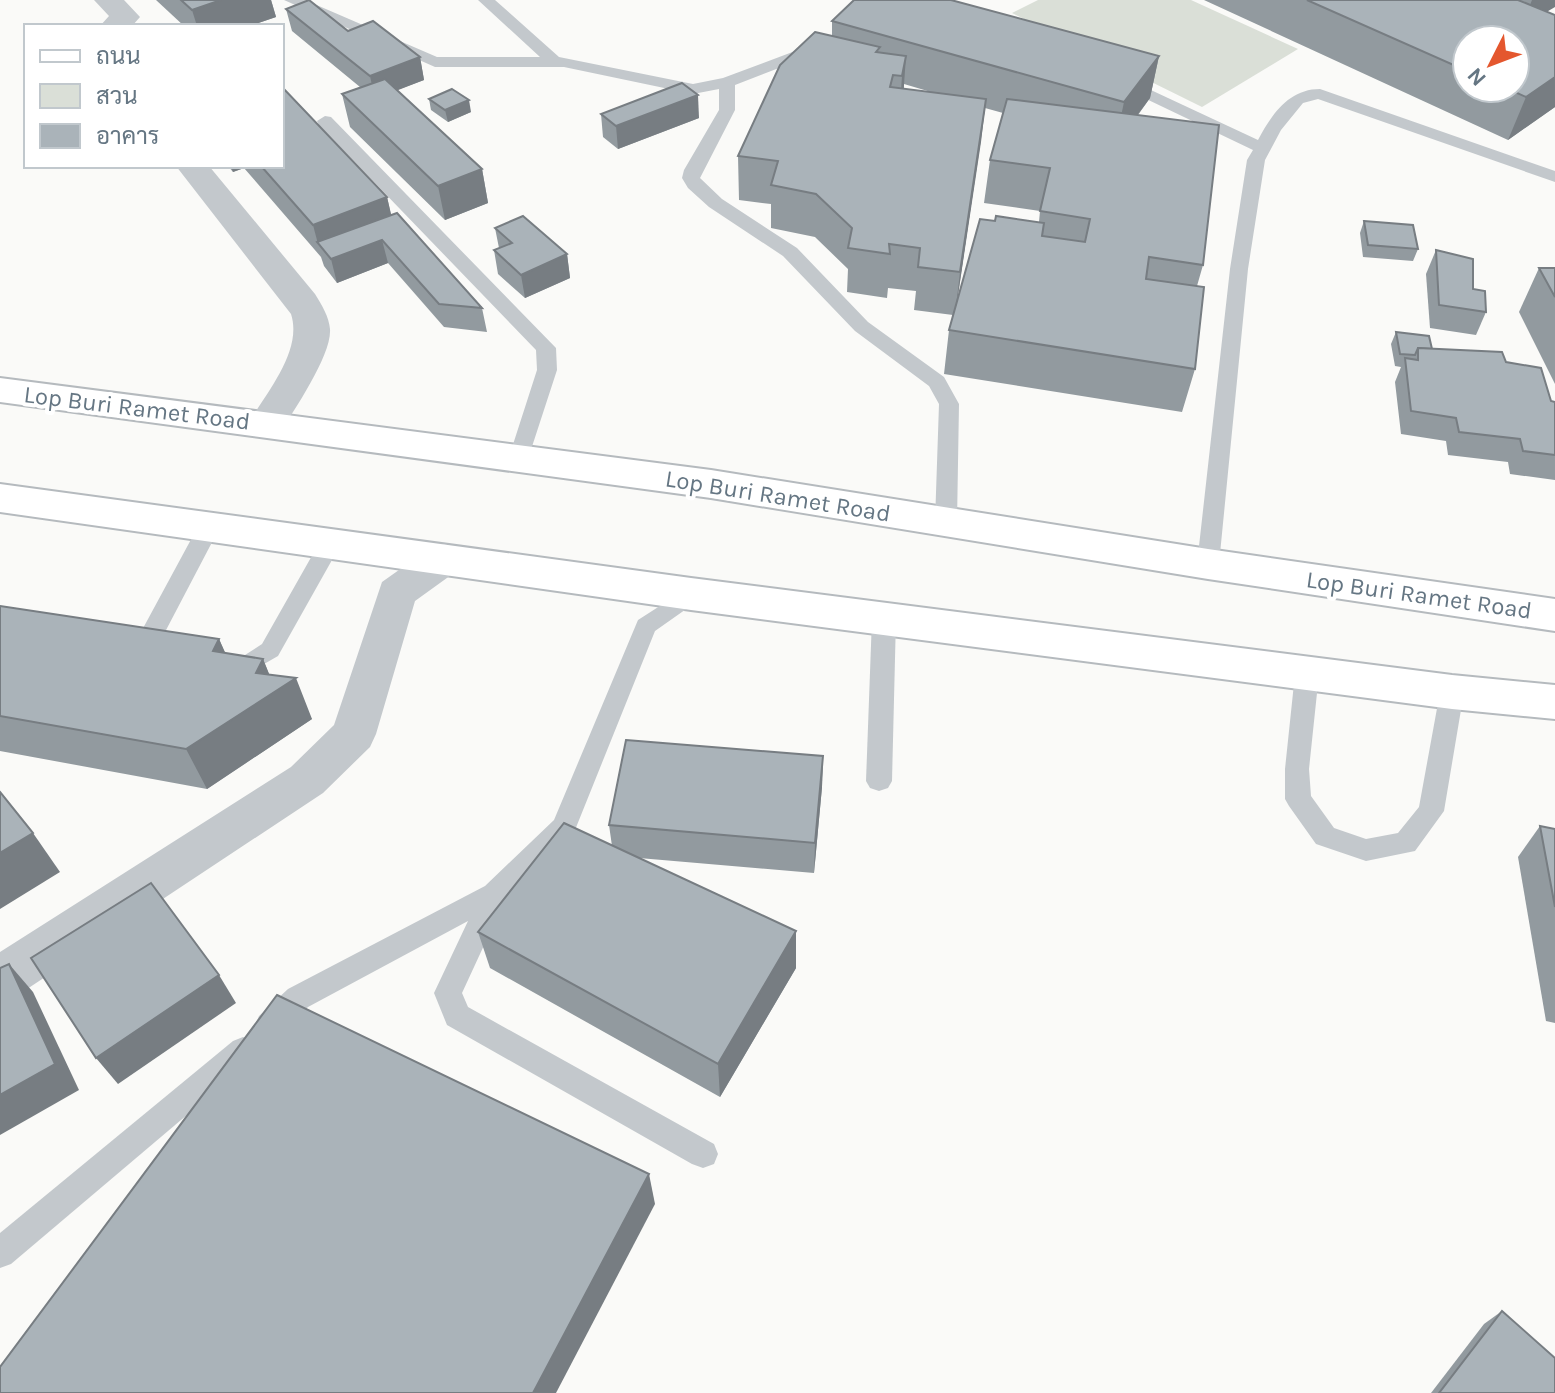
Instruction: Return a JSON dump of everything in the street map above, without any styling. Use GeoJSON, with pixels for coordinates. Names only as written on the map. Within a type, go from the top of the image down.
{"type":"FeatureCollection","features":[{"type":"Feature","properties":{"kind":"main road","name":"Lop Buri Ramet Road"},"geometry":{"type":"LineString","coordinates":[[0,390],[711,484],[1208,564],[1555,615]]}},
{"type":"Feature","properties":{"kind":"main road"},"geometry":{"type":"LineString","coordinates":[[0,498],[691,594],[1307,674],[1555,702]]}},
{"type":"Feature","properties":{"kind":"street"},"geometry":{"type":"LineString","coordinates":[[108,0],[126,17],[117,24]]}},
{"type":"Feature","properties":{"kind":"street"},"geometry":{"type":"LineString","coordinates":[[194,168],[303,302],[312,321],[314,336],[309,349],[267,424]]}},
{"type":"Feature","properties":{"kind":"street"},"geometry":{"type":"LineString","coordinates":[[0,979],[307,780],[354,734],[397,593],[444,559]]}},
{"type":"Feature","properties":{"kind":"lane"},"geometry":{"type":"LineString","coordinates":[[292,0],[435,62],[555,62],[693,89],[727,82],[839,40]]}},
{"type":"Feature","properties":{"kind":"lane"},"geometry":{"type":"LineString","coordinates":[[486,0],[555,62]]}},
{"type":"Feature","properties":{"kind":"lane"},"geometry":{"type":"LineString","coordinates":[[1109,75],[1262,148]]}},
{"type":"Feature","properties":{"kind":"lane"},"geometry":{"type":"LineString","coordinates":[[727,82],[727,110],[691,178],[694,184],[812,270],[871,335],[931,374],[944,388],[949,404],[946,522]]}},
{"type":"Feature","properties":{"kind":"lane"},"geometry":{"type":"LineString","coordinates":[[1208,564],[1239,269],[1256,160],[1273,128],[1297,99],[1313,93],[1555,177]]}},
{"type":"Feature","properties":{"kind":"lane"},"geometry":{"type":"LineString","coordinates":[[325,121],[546,348],[547,370],[519,460]]}},
{"type":"Feature","properties":{"kind":"lane"},"geometry":{"type":"LineString","coordinates":[[209,527],[153,632],[155,646],[160,651],[226,666],[250,663],[270,650],[330,544]]}},
{"type":"Feature","properties":{"kind":"lane"},"geometry":{"type":"LineString","coordinates":[[0,1253],[228,1065],[298,998],[494,894],[564,827],[646,626],[691,594]]}},
{"type":"Feature","properties":{"kind":"lane"},"geometry":{"type":"LineString","coordinates":[[879,781],[884,618]]}},
{"type":"Feature","properties":{"kind":"lane"},"geometry":{"type":"LineString","coordinates":[[1307,674],[1297,769],[1298,799],[1325,836],[1366,850],[1406,843],[1431,811],[1452,692]]}},
{"type":"Feature","properties":{"kind":"lane"},"geometry":{"type":"LineString","coordinates":[[494,894],[448,993],[457,1016],[703,1154]]}},
{"type":"Feature","properties":{"kind":"green space"},"geometry":{"type":"Polygon","coordinates":[[[1038,0],[1191,0],[1298,49],[1202,107],[1012,13],[1038,0]]]}},
{"type":"Feature","properties":{"kind":"building"},"geometry":{"type":"Polygon","coordinates":[[[181,0],[221,0],[192,10],[181,0]]]}},
{"type":"Feature","properties":{"kind":"building"},"geometry":{"type":"Polygon","coordinates":[[[309,0],[348,31],[373,21],[420,57],[370,76],[286,9],[309,0]]]}},
{"type":"Feature","properties":{"kind":"building"},"geometry":{"type":"Polygon","coordinates":[[[854,0],[951,0],[1159,56],[1124,102],[832,21],[854,0]]]}},
{"type":"Feature","properties":{"kind":"building"},"geometry":{"type":"Polygon","coordinates":[[[1307,0],[1518,0],[1555,15],[1555,77],[1531,94],[1531,24],[1451,24],[1451,64],[1307,0]]]}},
{"type":"Feature","properties":{"kind":"building"},"geometry":{"type":"Polygon","coordinates":[[[815,32],[880,47],[876,52],[906,56],[902,76],[893,75],[890,87],[986,99],[960,272],[918,267],[920,248],[889,244],[890,254],[848,248],[852,228],[816,194],[771,185],[778,161],[738,156],[780,65],[815,32]]]}},
{"type":"Feature","properties":{"kind":"building"},"geometry":{"type":"Polygon","coordinates":[[[385,79],[482,169],[438,186],[342,94],[385,79]]]}},
{"type":"Feature","properties":{"kind":"building"},"geometry":{"type":"Polygon","coordinates":[[[682,83],[698,95],[616,126],[601,114],[682,83]]]}},
{"type":"Feature","properties":{"kind":"building"},"geometry":{"type":"Polygon","coordinates":[[[284,89],[387,197],[313,225],[263,168],[284,168],[284,89]]]}},
{"type":"Feature","properties":{"kind":"building"},"geometry":{"type":"Polygon","coordinates":[[[452,89],[469,100],[445,110],[429,99],[452,89]]]}},
{"type":"Feature","properties":{"kind":"building"},"geometry":{"type":"Polygon","coordinates":[[[1007,99],[1219,125],[1203,265],[1149,257],[1146,279],[1204,287],[1195,369],[949,330],[980,219],[995,221],[996,216],[1044,223],[1042,236],[1085,242],[1090,219],[1040,211],[1050,168],[990,160],[1007,99]]]}},
{"type":"Feature","properties":{"kind":"building"},"geometry":{"type":"Polygon","coordinates":[[[397,213],[482,308],[439,304],[382,240],[331,259],[317,242],[397,213]]]}},
{"type":"Feature","properties":{"kind":"building"},"geometry":{"type":"Polygon","coordinates":[[[523,216],[567,254],[521,275],[494,250],[512,243],[495,228],[523,216]]]}},
{"type":"Feature","properties":{"kind":"building"},"geometry":{"type":"Polygon","coordinates":[[[1364,221],[1413,225],[1418,249],[1368,245],[1364,221]]]}},
{"type":"Feature","properties":{"kind":"building"},"geometry":{"type":"Polygon","coordinates":[[[1436,250],[1473,259],[1473,289],[1485,291],[1486,312],[1439,305],[1436,250]]]}},
{"type":"Feature","properties":{"kind":"building"},"geometry":{"type":"Polygon","coordinates":[[[1539,268],[1555,268],[1555,297],[1539,268]]]}},
{"type":"Feature","properties":{"kind":"building"},"geometry":{"type":"Polygon","coordinates":[[[1396,332],[1429,336],[1432,349],[1418,348],[1415,355],[1400,354],[1396,332]]]}},
{"type":"Feature","properties":{"kind":"building"},"geometry":{"type":"Polygon","coordinates":[[[1418,348],[1502,352],[1506,362],[1541,368],[1551,401],[1555,402],[1555,455],[1523,451],[1520,439],[1459,432],[1456,418],[1411,411],[1405,358],[1418,360],[1418,348]]]}},
{"type":"Feature","properties":{"kind":"building"},"geometry":{"type":"Polygon","coordinates":[[[0,606],[219,639],[213,651],[263,659],[256,673],[296,678],[186,749],[0,716],[0,606]]]}},
{"type":"Feature","properties":{"kind":"building"},"geometry":{"type":"Polygon","coordinates":[[[626,740],[823,756],[815,843],[609,825],[626,740]]]}},
{"type":"Feature","properties":{"kind":"building"},"geometry":{"type":"Polygon","coordinates":[[[0,792],[33,833],[0,853],[0,792]]]}},
{"type":"Feature","properties":{"kind":"building"},"geometry":{"type":"Polygon","coordinates":[[[564,823],[796,931],[718,1064],[478,932],[564,823]]]}},
{"type":"Feature","properties":{"kind":"building"},"geometry":{"type":"Polygon","coordinates":[[[1540,826],[1555,829],[1555,907],[1540,826]]]}},
{"type":"Feature","properties":{"kind":"building"},"geometry":{"type":"Polygon","coordinates":[[[151,883],[219,975],[96,1058],[31,958],[151,883]]]}},
{"type":"Feature","properties":{"kind":"building"},"geometry":{"type":"Polygon","coordinates":[[[9,964],[55,1064],[0,1095],[0,968],[9,964]]]}},
{"type":"Feature","properties":{"kind":"building"},"geometry":{"type":"Polygon","coordinates":[[[277,995],[649,1174],[533,1393],[0,1393],[0,1367],[277,995]]]}},
{"type":"Feature","properties":{"kind":"building"},"geometry":{"type":"Polygon","coordinates":[[[1502,1311],[1555,1358],[1555,1393],[1439,1393],[1502,1311]]]}}]}
